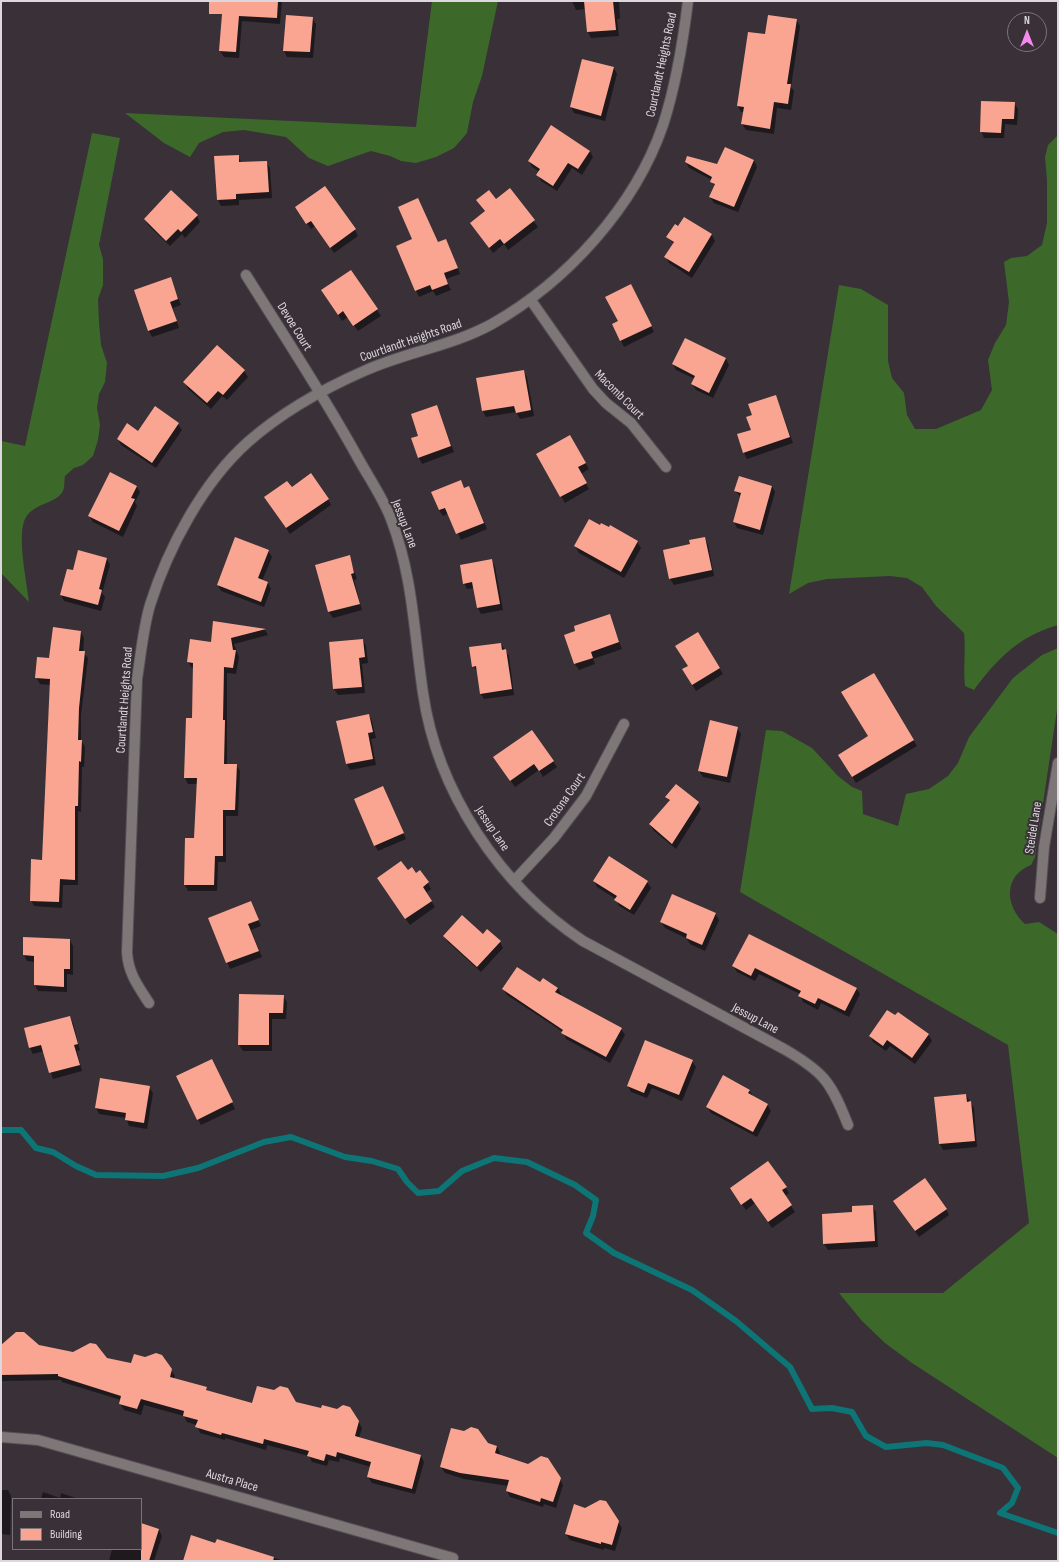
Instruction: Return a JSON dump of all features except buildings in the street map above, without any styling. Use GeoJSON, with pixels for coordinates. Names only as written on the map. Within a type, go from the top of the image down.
{"type":"FeatureCollection","features":[{"type":"Feature","properties":{"kind":"street","name":"Courtlandt Heights Road"},"geometry":{"type":"LineString","coordinates":[[149,1003],[132,978],[126,952],[137,679],[143,638],[150,607],[162,572],[177,538],[192,512],[229,462],[247,443],[266,428],[320,393],[364,371],[398,358],[448,343],[492,324],[530,300],[574,262],[595,238],[625,199],[646,164],[662,126],[672,89],[688,1]]}},
{"type":"Feature","properties":{"kind":"street","name":"Devoe Court"},"geometry":{"type":"LineString","coordinates":[[246,275],[320,393]]}},
{"type":"Feature","properties":{"kind":"street","name":"Macomb Court"},"geometry":{"type":"LineString","coordinates":[[530,300],[593,389],[606,403],[631,423],[666,467]]}},
{"type":"Feature","properties":{"kind":"street","name":"Jessup Lane"},"geometry":{"type":"LineString","coordinates":[[320,393],[338,422],[390,518],[404,559],[414,607],[427,718],[442,766],[474,828],[514,881],[562,927],[583,941],[784,1049],[816,1069],[834,1092],[848,1125]]}},
{"type":"Feature","properties":{"kind":"street","name":"Crotona Court"},"geometry":{"type":"LineString","coordinates":[[514,881],[554,838],[586,796],[624,724]]}},
{"type":"Feature","properties":{"kind":"street","name":"Steidel Lane"},"geometry":{"type":"LineString","coordinates":[[1040,898],[1044,847],[1058,763]]}},
{"type":"Feature","properties":{"kind":"street","name":"Austra Place"},"geometry":{"type":"LineString","coordinates":[[1,1437],[45,1441],[453,1558]]}},
{"type":"Feature","properties":{"kind":"green space"},"geometry":{"type":"Polygon","coordinates":[[[432,1],[498,1],[482,76],[473,102],[467,133],[454,148],[436,157],[416,163],[401,161],[390,156],[371,151],[328,166],[309,158],[286,137],[244,130],[223,132],[199,143],[190,157],[164,143],[125,113],[416,127],[432,1]]]}},
{"type":"Feature","properties":{"kind":"green space"},"geometry":{"type":"Polygon","coordinates":[[[92,133],[120,138],[99,245],[103,259],[103,285],[98,299],[99,323],[101,345],[107,363],[105,382],[99,394],[97,408],[100,425],[98,440],[93,456],[83,465],[74,468],[65,476],[64,489],[60,495],[35,508],[26,517],[23,524],[22,546],[29,602],[1,573],[1,441],[25,446],[92,133]]]}},
{"type":"Feature","properties":{"kind":"green space"},"geometry":{"type":"Polygon","coordinates":[[[1058,135],[1058,625],[1032,635],[1020,642],[991,668],[974,690],[965,686],[964,633],[936,606],[922,587],[907,578],[890,576],[827,579],[808,583],[789,594],[839,285],[861,289],[888,305],[888,361],[892,378],[904,393],[907,415],[915,429],[936,429],[981,410],[992,390],[988,360],[995,343],[1006,325],[1009,302],[1004,262],[1011,258],[1027,256],[1042,245],[1047,223],[1047,180],[1045,157],[1048,145],[1058,135]]]}},
{"type":"Feature","properties":{"kind":"green space"},"geometry":{"type":"Polygon","coordinates":[[[1058,648],[1058,703],[1035,857],[1031,865],[1015,876],[1010,892],[1014,909],[1018,917],[1025,924],[1039,922],[1058,934],[1058,1458],[912,1363],[885,1343],[862,1321],[839,1293],[943,1293],[1029,1223],[1008,1045],[740,892],[766,730],[782,731],[812,748],[838,776],[852,787],[862,791],[863,814],[898,826],[906,794],[929,789],[948,776],[958,763],[969,737],[1013,678],[1042,655],[1058,648]]]}},
{"type":"Feature","properties":{"kind":"waterway"},"geometry":{"type":"LineString","coordinates":[[1,1130],[21,1130],[36,1148],[53,1152],[76,1166],[96,1175],[163,1176],[198,1168],[264,1142],[291,1137],[345,1157],[372,1161],[398,1169],[407,1182],[418,1193],[439,1191],[462,1171],[494,1158],[527,1162],[575,1185],[596,1200],[593,1216],[586,1233],[614,1253],[692,1290],[736,1321],[790,1367],[812,1409],[832,1408],[852,1412],[866,1436],[886,1447],[927,1443],[943,1445],[1003,1468],[1018,1488],[1012,1503],[1000,1513],[1058,1533]]}}]}
